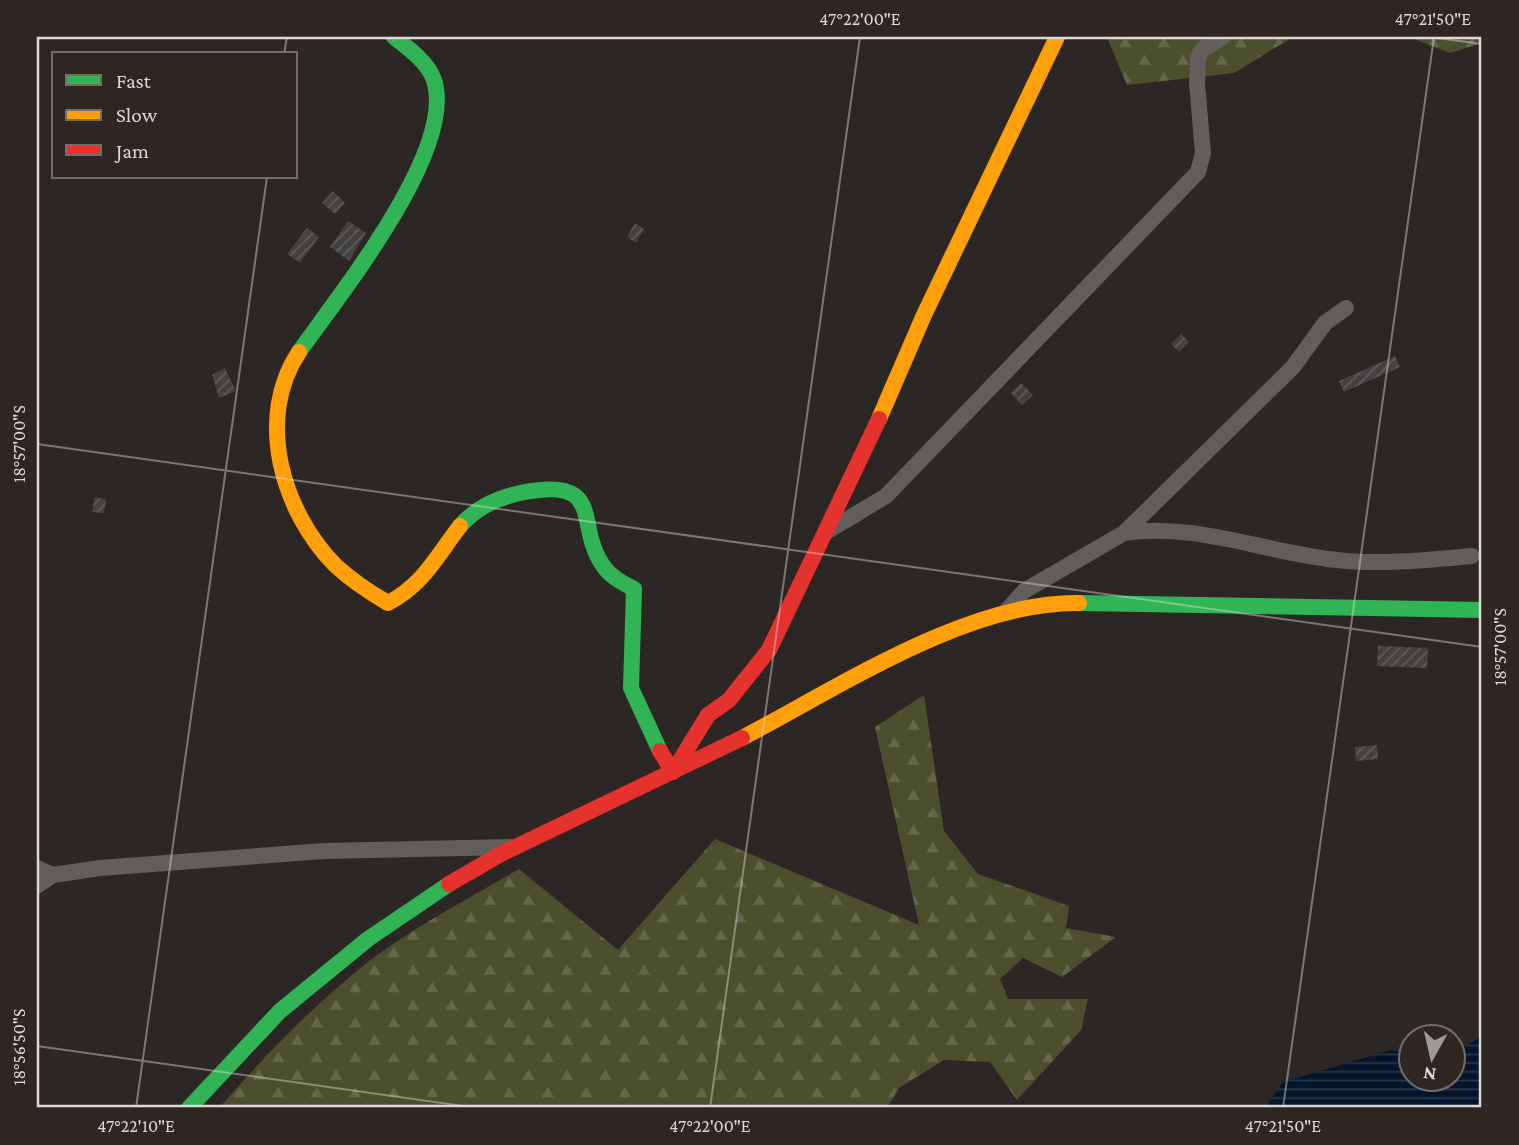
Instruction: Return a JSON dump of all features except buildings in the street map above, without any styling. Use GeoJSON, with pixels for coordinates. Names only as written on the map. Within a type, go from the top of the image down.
{"type":"FeatureCollection","features":[{"type":"Feature","properties":{"kind":"street"},"geometry":{"type":"LineString","coordinates":[[394,37],[418,59],[434,79],[438,109],[431,135],[403,199],[285,376],[277,411],[278,442],[281,466],[292,500],[317,548],[357,585],[388,603],[405,598],[428,571],[452,532],[479,508],[507,493],[556,489],[577,497],[588,517],[603,566],[634,589],[631,688],[655,744],[673,772]]}},
{"type":"Feature","properties":{"kind":"street"},"geometry":{"type":"LineString","coordinates":[[673,772],[708,715],[729,700],[769,650],[828,531],[924,315],[1057,37]]}},
{"type":"Feature","properties":{"kind":"street"},"geometry":{"type":"LineString","coordinates":[[828,531],[886,496],[1199,172],[1203,153],[1196,83],[1198,59],[1201,51],[1223,37]]}},
{"type":"Feature","properties":{"kind":"street"},"geometry":{"type":"LineString","coordinates":[[1007,610],[1024,591],[1124,533],[1293,367],[1325,323],[1346,308]]}},
{"type":"Feature","properties":{"kind":"street"},"geometry":{"type":"LineString","coordinates":[[1124,533],[1174,531],[1338,561],[1430,560],[1472,556]]}},
{"type":"Feature","properties":{"kind":"street"},"geometry":{"type":"LineString","coordinates":[[190,1108],[280,1011],[368,939],[436,891],[499,855],[673,772],[932,639],[1007,610],[1062,603],[1482,610]]}},
{"type":"Feature","properties":{"kind":"street"},"geometry":{"type":"LineString","coordinates":[[37,886],[53,875],[100,868],[324,851],[522,846]]}},
{"type":"Feature","properties":{"kind":"street"},"geometry":{"type":"LineString","coordinates":[[37,868],[53,875]]}},
{"type":"Feature","properties":{"kind":"green space"},"geometry":{"type":"Polygon","coordinates":[[[1110,37],[1293,37],[1234,73],[1127,85],[1108,40],[1110,37]]]}},
{"type":"Feature","properties":{"kind":"green space"},"geometry":{"type":"Polygon","coordinates":[[[1409,37],[1482,37],[1482,43],[1450,53],[1409,37]]]}},
{"type":"Feature","properties":{"kind":"green space"},"geometry":{"type":"Polygon","coordinates":[[[924,695],[944,831],[978,874],[1069,906],[1066,928],[1116,937],[1062,977],[1023,958],[1000,979],[1008,999],[1088,999],[1081,1030],[1017,1100],[990,1062],[944,1060],[899,1088],[887,1108],[219,1108],[283,1039],[352,975],[412,932],[519,869],[618,950],[715,839],[919,925],[875,727],[924,695]]]}},
{"type":"Feature","properties":{"kind":"water"},"geometry":{"type":"Polygon","coordinates":[[[1482,1036],[1482,1108],[1265,1108],[1283,1082],[1391,1050],[1396,1051],[1396,1092],[1466,1092],[1466,1046],[1482,1036]]]}},
{"type":"Feature","properties":{"kind":"traffic: fast"},"geometry":{"type":"LineString","coordinates":[[299,352],[390,221],[412,182],[428,144],[436,109],[434,80],[422,61],[394,37]]}},
{"type":"Feature","properties":{"kind":"traffic: fast"},"geometry":{"type":"LineString","coordinates":[[460,526],[482,508],[515,494],[551,489],[568,492],[578,499],[584,509],[595,552],[604,567],[614,577],[634,589],[631,688],[660,751]]}},
{"type":"Feature","properties":{"kind":"traffic: fast"},"geometry":{"type":"LineString","coordinates":[[1079,603],[1482,610]]}},
{"type":"Feature","properties":{"kind":"traffic: fast"},"geometry":{"type":"LineString","coordinates":[[189,1108],[280,1011],[368,939],[449,884]]}},
{"type":"Feature","properties":{"kind":"traffic: slow"},"geometry":{"type":"LineString","coordinates":[[879,419],[924,315],[1057,37]]}},
{"type":"Feature","properties":{"kind":"traffic: slow"},"geometry":{"type":"LineString","coordinates":[[299,352],[286,378],[279,406],[277,434],[281,463],[301,518],[316,543],[335,565],[360,586],[388,603],[420,579],[460,526]]}},
{"type":"Feature","properties":{"kind":"traffic: slow"},"geometry":{"type":"LineString","coordinates":[[742,738],[862,672],[950,631],[994,616],[1037,606],[1079,603]]}},
{"type":"Feature","properties":{"kind":"traffic: jam"},"geometry":{"type":"LineString","coordinates":[[660,751],[673,772],[708,715],[729,700],[769,650],[879,419]]}},
{"type":"Feature","properties":{"kind":"traffic: jam"},"geometry":{"type":"LineString","coordinates":[[449,884],[499,855],[742,738]]}}]}
